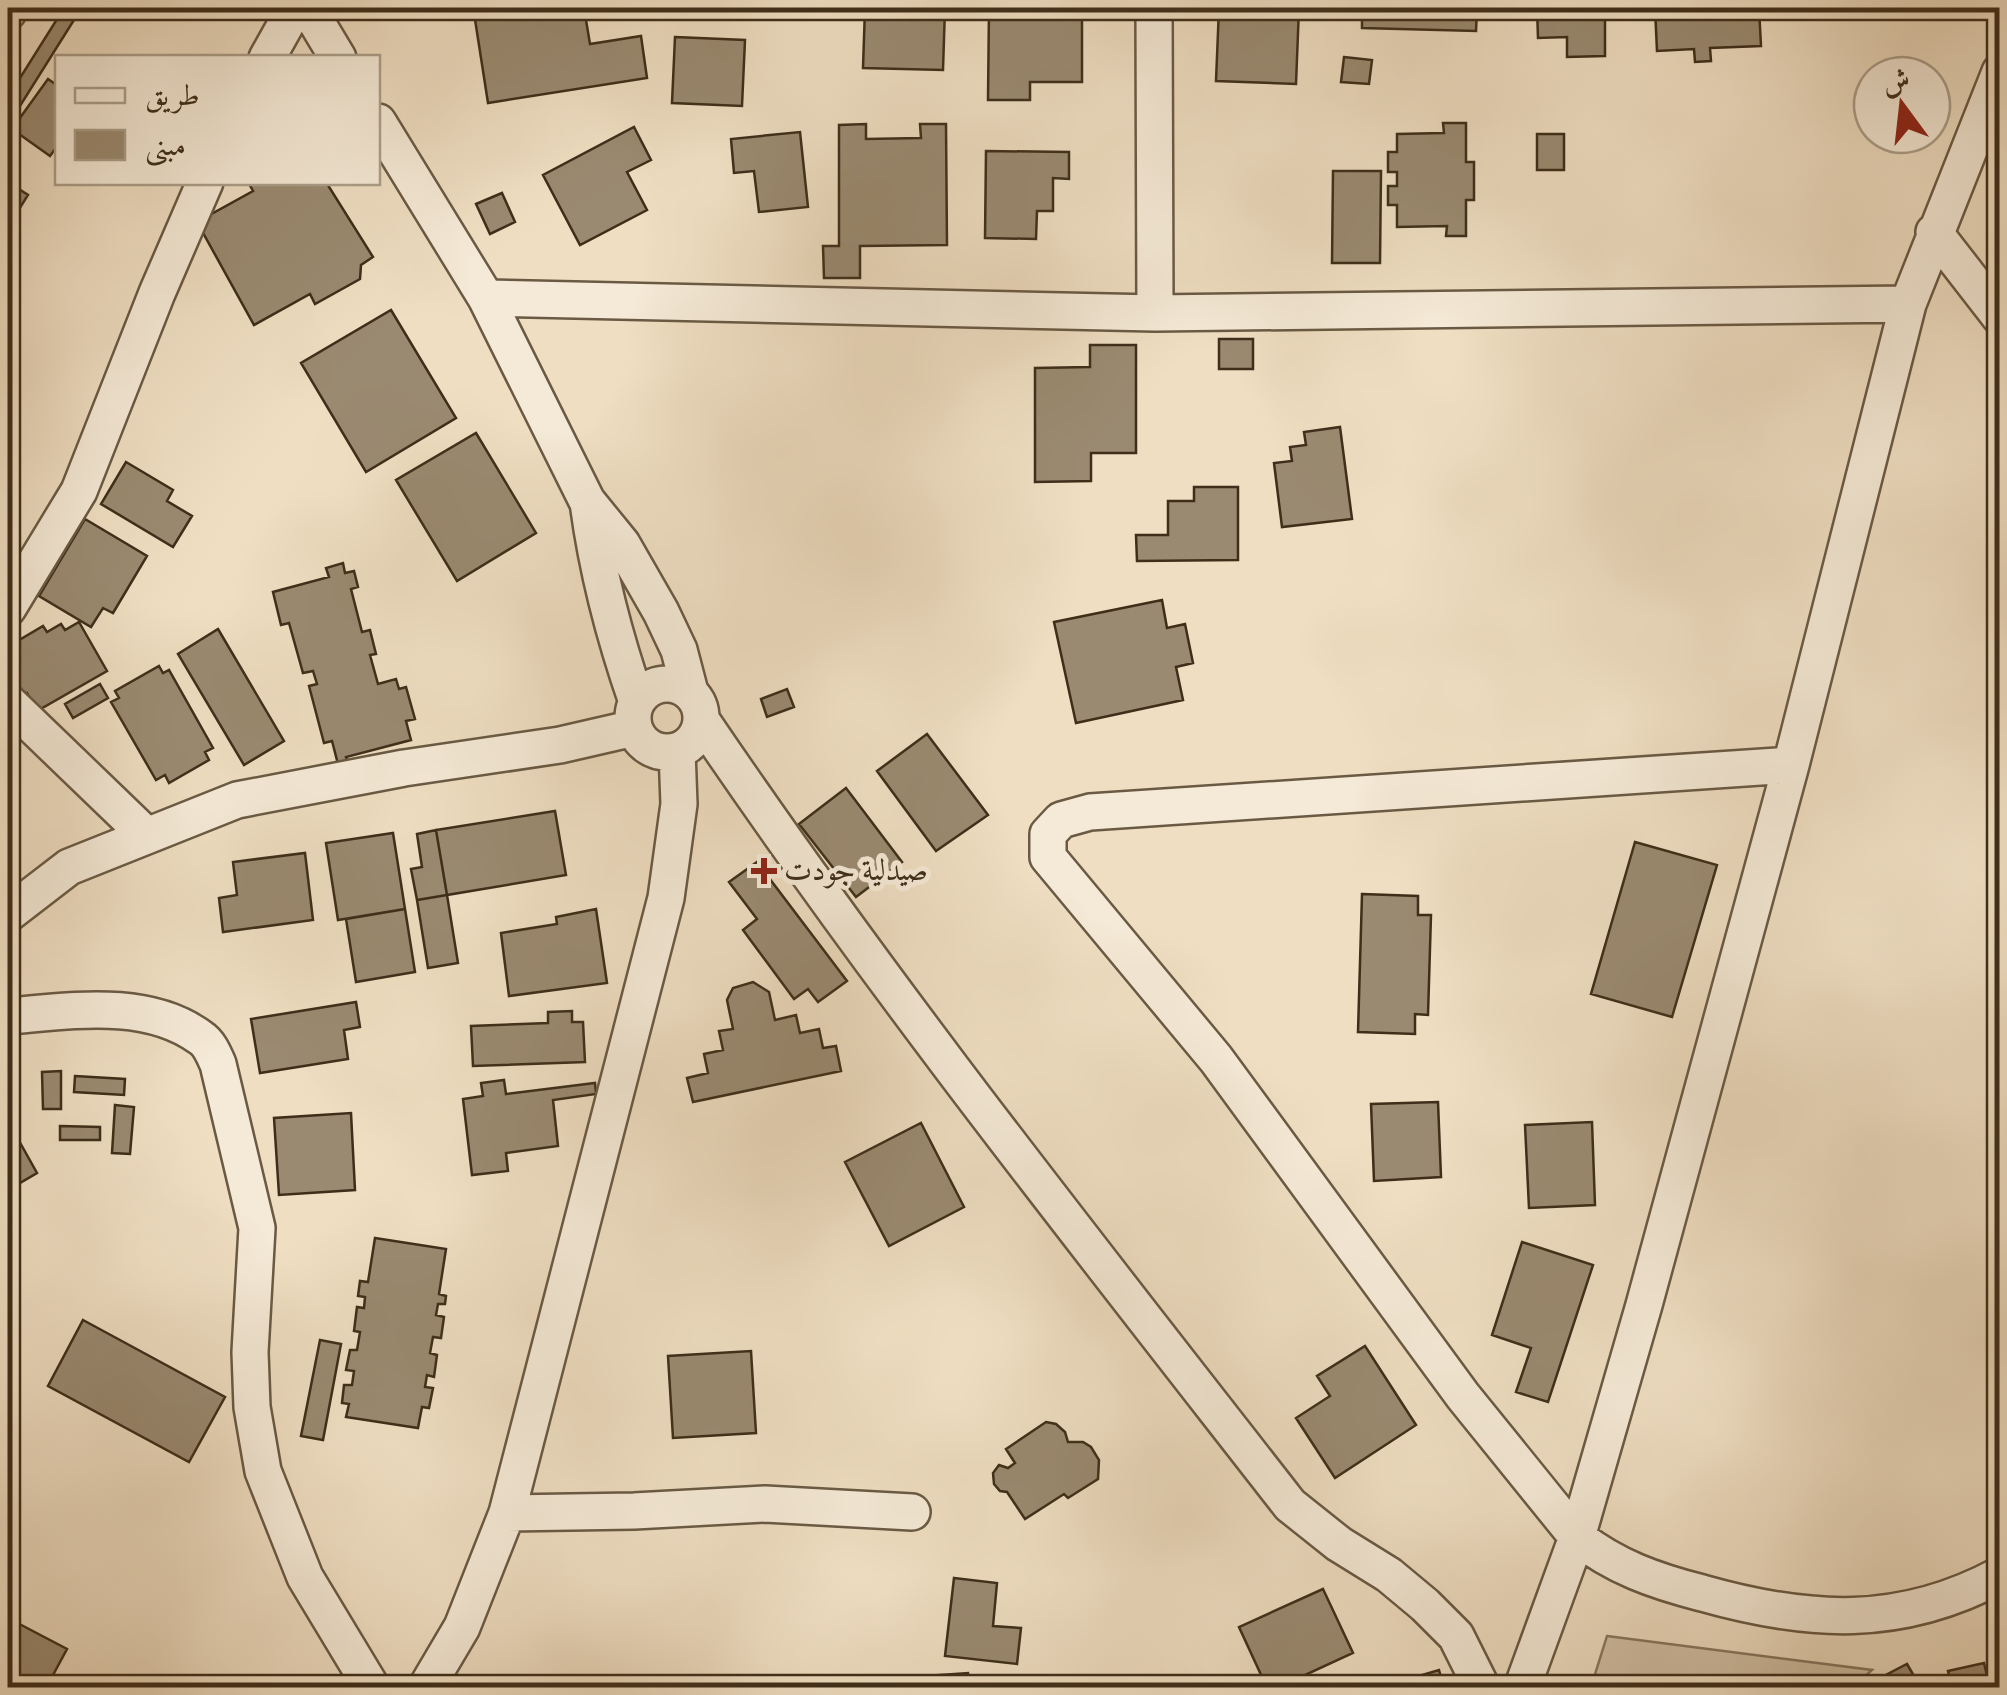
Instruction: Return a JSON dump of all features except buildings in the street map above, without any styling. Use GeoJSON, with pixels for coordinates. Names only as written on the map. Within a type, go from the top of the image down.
{"type":"FeatureCollection","features":[{"type":"Feature","properties":{"kind":"street"},"geometry":{"type":"LineString","coordinates":[[269,55],[295,8]]}},
{"type":"Feature","properties":{"kind":"street"},"geometry":{"type":"LineString","coordinates":[[308,8],[336,55]]}},
{"type":"Feature","properties":{"kind":"street"},"geometry":{"type":"LineString","coordinates":[[1154,8],[1156,313]]}},
{"type":"Feature","properties":{"kind":"street"},"geometry":{"type":"LineString","coordinates":[[1522,1688],[1577,1536],[1644,1305],[1792,765],[1908,304],[2000,72]]}},
{"type":"Feature","properties":{"kind":"street"},"geometry":{"type":"LineString","coordinates":[[380,125],[486,298],[588,501],[622,544],[661,612],[679,650],[696,706],[698,734],[678,751],[651,748],[635,715],[596,560],[588,501]]}},
{"type":"Feature","properties":{"kind":"street"},"geometry":{"type":"LineString","coordinates":[[8,608],[79,491],[204,185]]}},
{"type":"Feature","properties":{"kind":"street"},"geometry":{"type":"LineString","coordinates":[[1934,232],[2000,317]]}},
{"type":"Feature","properties":{"kind":"street"},"geometry":{"type":"LineString","coordinates":[[486,298],[1156,313],[1908,304]]}},
{"type":"Feature","properties":{"kind":"street"},"geometry":{"type":"LineString","coordinates":[[8,914],[70,867],[236,800],[404,768],[560,745],[635,715],[657,685],[670,684],[696,706],[758,803],[940,1050],[1290,1505],[1426,1605],[1456,1636],[1482,1688]]}},
{"type":"Feature","properties":{"kind":"street"},"geometry":{"type":"LineString","coordinates":[[8,702],[146,835]]}},
{"type":"Feature","properties":{"kind":"street"},"geometry":{"type":"LineString","coordinates":[[426,1688],[462,1627],[506,1512],[666,898],[679,804],[678,751]]}},
{"type":"Feature","properties":{"kind":"street"},"geometry":{"type":"LineString","coordinates":[[1792,765],[1090,812],[1061,820],[1048,834],[1048,857],[1216,1059],[1463,1396],[1577,1536],[1598,1554],[1655,1580],[1743,1605],[1792,1614],[1856,1617],[1910,1610],[1969,1591],[2000,1575]]}},
{"type":"Feature","properties":{"kind":"street"},"geometry":{"type":"LineString","coordinates":[[8,1016],[122,1011],[158,1015],[205,1039],[226,1091],[256,1228],[250,1352],[252,1407],[263,1471],[305,1577],[372,1688]]}},
{"type":"Feature","properties":{"kind":"street"},"geometry":{"type":"LineString","coordinates":[[506,1512],[765,1504],[912,1512]]}},
{"type":"Feature","properties":{"kind":"shaded area"},"geometry":{"type":"Polygon","coordinates":[[[1607,1636],[1872,1670],[1853,1687],[1591,1687],[1607,1636]]]}},
{"type":"Feature","properties":{"kind":"place","name":"صيدلية جودت"},"geometry":{"type":"Point","coordinates":[764,871]}}]}
